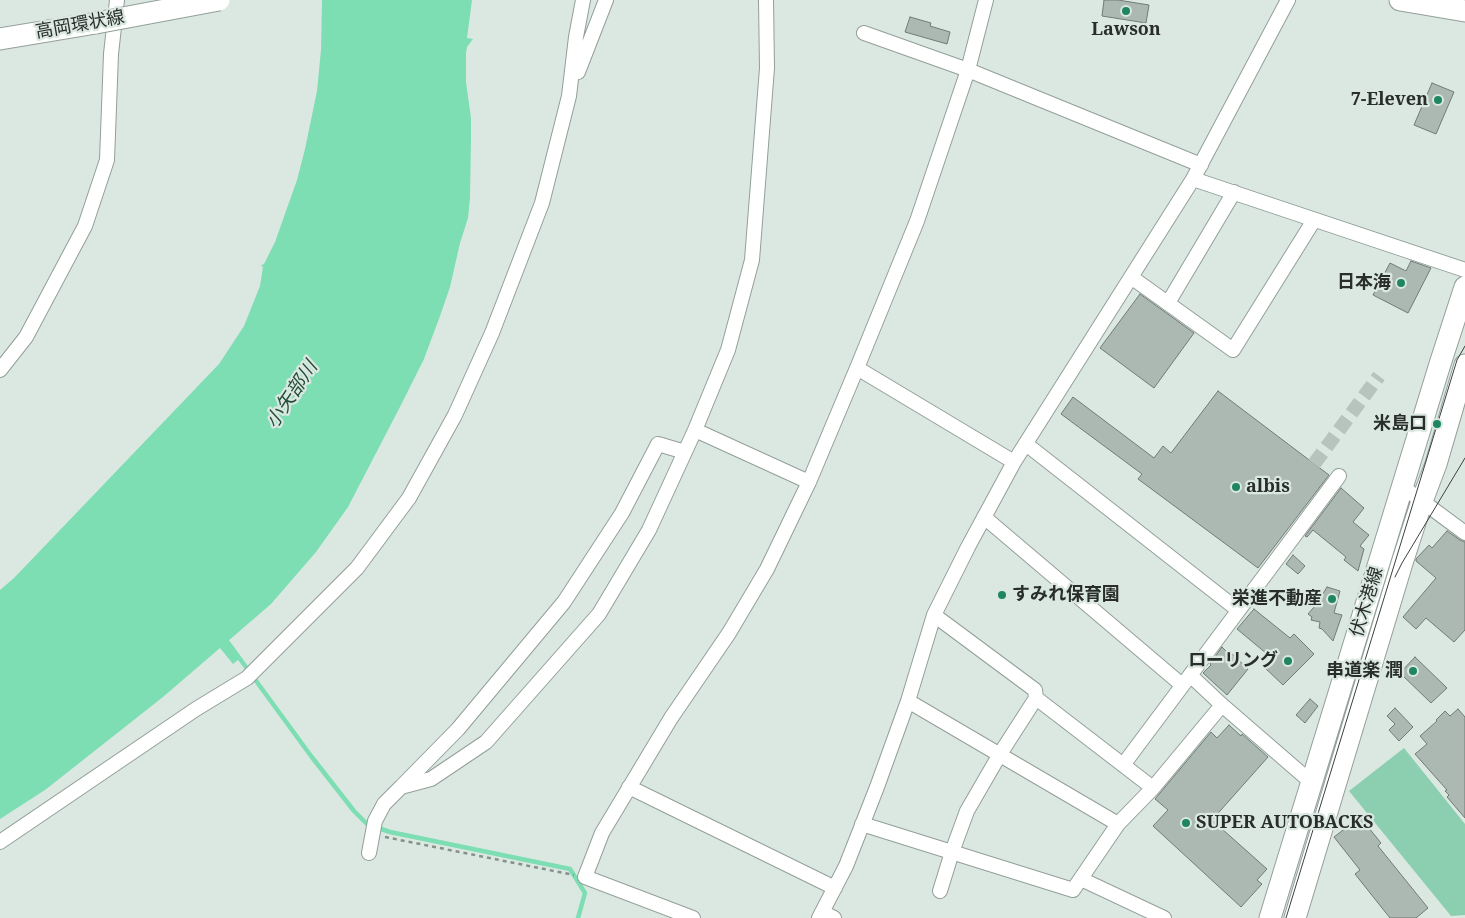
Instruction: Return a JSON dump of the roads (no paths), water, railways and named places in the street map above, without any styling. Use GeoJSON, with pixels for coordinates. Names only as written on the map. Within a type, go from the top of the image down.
{"type":"FeatureCollection","features":[{"type":"Feature","properties":{"kind":"main road","name":"高岡環状線"},"geometry":{"type":"LineString","coordinates":[[0,39],[219,0]]}},
{"type":"Feature","properties":{"kind":"main road"},"geometry":{"type":"LineString","coordinates":[[1400,0],[1465,11]]}},
{"type":"Feature","properties":{"kind":"main road","name":"伏木港線"},"geometry":{"type":"LineString","coordinates":[[1270,918],[1465,287]]}},
{"type":"Feature","properties":{"kind":"main road","name":"伏木港線"},"geometry":{"type":"LineString","coordinates":[[1295,918],[1465,365]]}},
{"type":"Feature","properties":{"kind":"street"},"geometry":{"type":"LineString","coordinates":[[0,370],[26,337],[86,226],[107,160],[111,54],[116,0]]}},
{"type":"Feature","properties":{"kind":"street"},"geometry":{"type":"LineString","coordinates":[[569,96],[583,0]]}},
{"type":"Feature","properties":{"kind":"street"},"geometry":{"type":"LineString","coordinates":[[0,842],[196,708],[247,678],[357,568],[409,498],[455,415],[478,366],[520,264],[542,203],[569,96],[606,0]]}},
{"type":"Feature","properties":{"kind":"street"},"geometry":{"type":"LineString","coordinates":[[401,787],[431,778],[486,742],[599,614],[649,530],[696,430],[728,350],[752,260],[767,68],[766,0]]}},
{"type":"Feature","properties":{"kind":"street"},"geometry":{"type":"LineString","coordinates":[[693,918],[585,877],[602,833],[671,718],[728,633],[766,570],[809,482],[917,222],[968,70],[986,0]]}},
{"type":"Feature","properties":{"kind":"street"},"geometry":{"type":"LineString","coordinates":[[825,916],[835,888],[846,866],[908,701],[934,615],[968,547],[1014,462],[1193,179],[1288,0]]}},
{"type":"Feature","properties":{"kind":"street"},"geometry":{"type":"LineString","coordinates":[[864,33],[968,70],[1201,165]]}},
{"type":"Feature","properties":{"kind":"street"},"geometry":{"type":"LineString","coordinates":[[1193,179],[1465,270]]}},
{"type":"Feature","properties":{"kind":"street"},"geometry":{"type":"LineString","coordinates":[[1168,303],[1234,192]]}},
{"type":"Feature","properties":{"kind":"street"},"geometry":{"type":"LineString","coordinates":[[1131,277],[1233,350],[1314,220]]}},
{"type":"Feature","properties":{"kind":"street"},"geometry":{"type":"LineString","coordinates":[[857,368],[1014,462]]}},
{"type":"Feature","properties":{"kind":"street"},"geometry":{"type":"LineString","coordinates":[[696,430],[809,482]]}},
{"type":"Feature","properties":{"kind":"street"},"geometry":{"type":"LineString","coordinates":[[369,853],[375,821],[384,804],[458,729],[564,602],[622,512],[658,444],[685,452]]}},
{"type":"Feature","properties":{"kind":"street"},"geometry":{"type":"LineString","coordinates":[[1026,444],[1238,610]]}},
{"type":"Feature","properties":{"kind":"street"},"geometry":{"type":"LineString","coordinates":[[1123,765],[1339,476]]}},
{"type":"Feature","properties":{"kind":"street"},"geometry":{"type":"LineString","coordinates":[[1403,487],[1465,533]]}},
{"type":"Feature","properties":{"kind":"street"},"geometry":{"type":"LineString","coordinates":[[984,517],[1186,680],[1222,705],[1304,776],[1312,780]]}},
{"type":"Feature","properties":{"kind":"street"},"geometry":{"type":"LineString","coordinates":[[934,615],[1035,690],[1036,698],[1000,754],[967,811],[940,891]]}},
{"type":"Feature","properties":{"kind":"street"},"geometry":{"type":"LineString","coordinates":[[1036,698],[1153,788]]}},
{"type":"Feature","properties":{"kind":"street"},"geometry":{"type":"LineString","coordinates":[[908,701],[1118,824]]}},
{"type":"Feature","properties":{"kind":"street"},"geometry":{"type":"LineString","coordinates":[[862,824],[1073,890],[1118,824],[1153,788],[1222,705]]}},
{"type":"Feature","properties":{"kind":"street"},"geometry":{"type":"LineString","coordinates":[[629,787],[835,888]]}},
{"type":"Feature","properties":{"kind":"street"},"geometry":{"type":"LineString","coordinates":[[1082,879],[1164,918]]}},
{"type":"Feature","properties":{"kind":"water","name":"小矢部川"},"geometry":{"type":"Polygon","coordinates":[[[322,0],[472,0],[467,38],[473,39],[467,47],[466,53],[466,82],[471,118],[468,218],[450,287],[424,359],[348,507],[316,552],[271,604],[227,642],[239,659],[233,664],[220,648],[163,697],[45,790],[0,819],[0,590],[14,578],[219,364],[244,326],[260,286],[263,267],[261,266],[264,264],[275,242],[297,180],[305,149],[317,91],[321,50],[322,0]]]}},
{"type":"Feature","properties":{"kind":"waterway"},"geometry":{"type":"LineString","coordinates":[[224,637],[311,756],[354,811],[367,824],[390,832],[570,869],[585,893],[578,918]]}},
{"type":"Feature","properties":{"kind":"tunnel"},"geometry":{"type":"LineString","coordinates":[[1314,464],[1379,376]]}},
{"type":"Feature","properties":{"kind":"tram line"},"geometry":{"type":"LineString","coordinates":[[1286,918],[1457,360],[1465,346]]}},
{"type":"Feature","properties":{"kind":"tram line"},"geometry":{"type":"LineString","coordinates":[[1395,577],[1465,458]]}},
{"type":"Feature","properties":{"kind":"place","name":"Lawson"},"geometry":{"type":"Point","coordinates":[1126,11]}},
{"type":"Feature","properties":{"kind":"place","name":"7-Eleven"},"geometry":{"type":"Point","coordinates":[1438,100]}},
{"type":"Feature","properties":{"kind":"place","name":"日本海"},"geometry":{"type":"Point","coordinates":[1401,283]}},
{"type":"Feature","properties":{"kind":"place","name":"米島口"},"geometry":{"type":"Point","coordinates":[1437,424]}},
{"type":"Feature","properties":{"kind":"place","name":"albis"},"geometry":{"type":"Point","coordinates":[1236,487]}},
{"type":"Feature","properties":{"kind":"place","name":"すみれ保育園"},"geometry":{"type":"Point","coordinates":[1002,595]}},
{"type":"Feature","properties":{"kind":"place","name":"栄進不動産"},"geometry":{"type":"Point","coordinates":[1332,599]}},
{"type":"Feature","properties":{"kind":"place","name":"ローリング"},"geometry":{"type":"Point","coordinates":[1288,661]}},
{"type":"Feature","properties":{"kind":"place","name":"串道楽 潤"},"geometry":{"type":"Point","coordinates":[1413,671]}},
{"type":"Feature","properties":{"kind":"place","name":"SUPER AUTOBACKS"},"geometry":{"type":"Point","coordinates":[1186,823]}}]}
